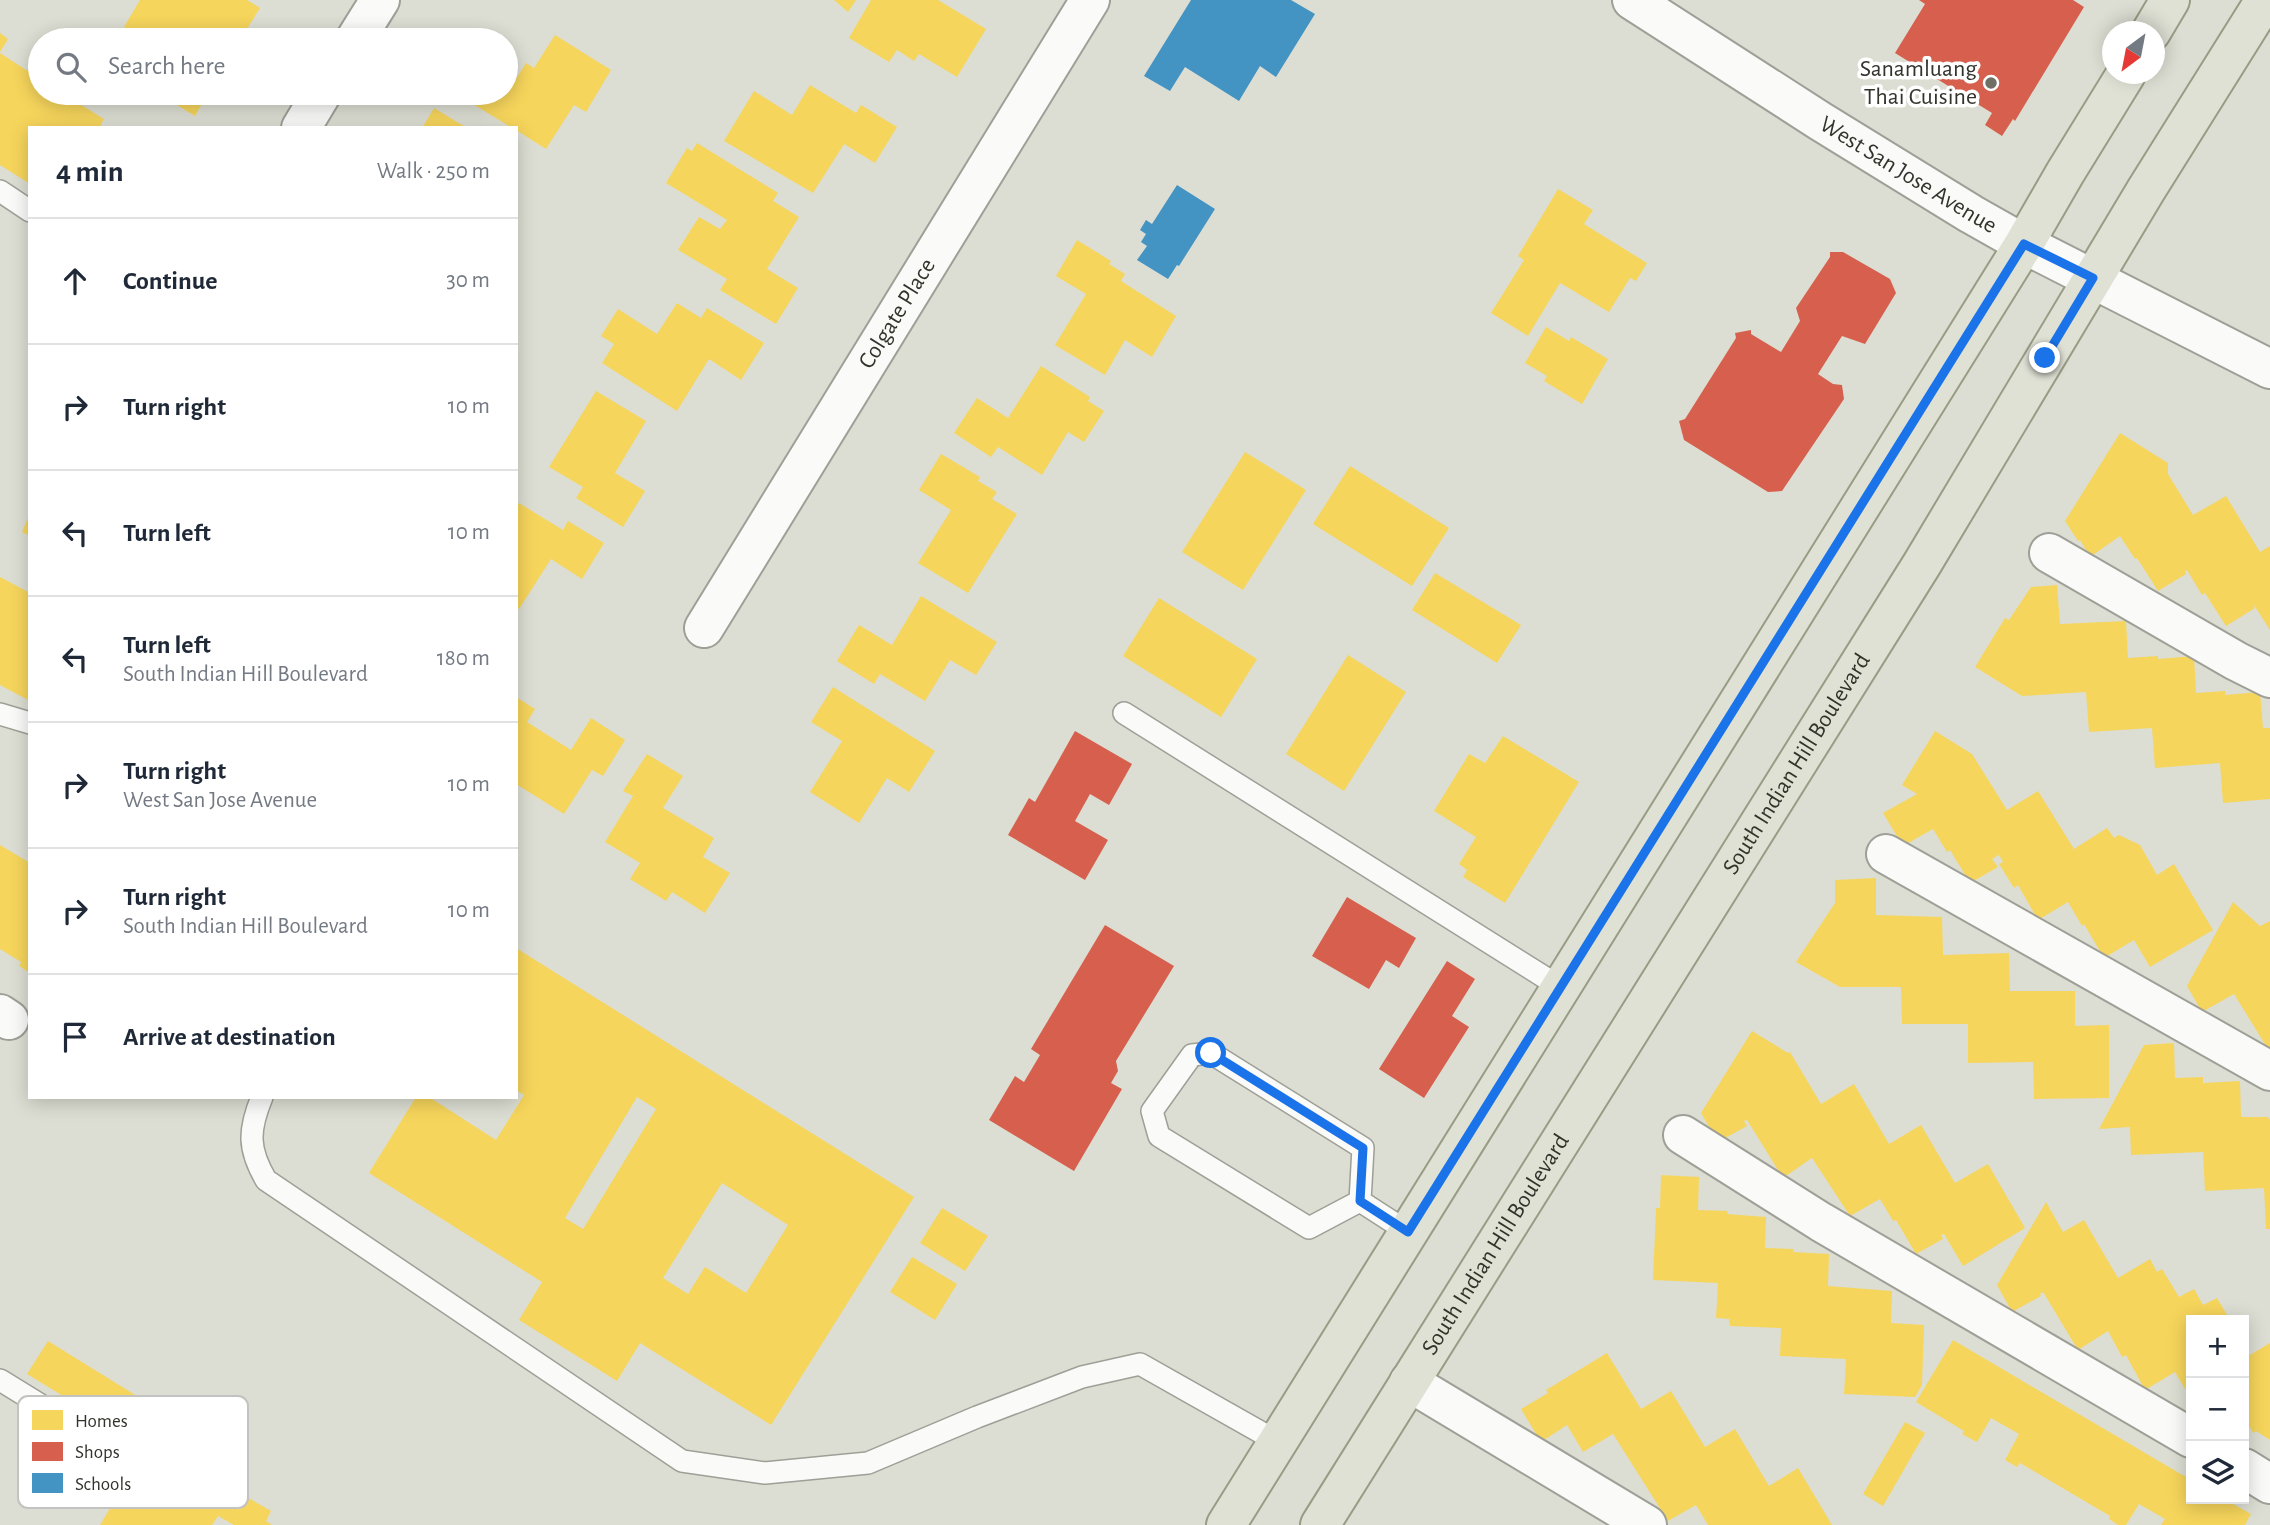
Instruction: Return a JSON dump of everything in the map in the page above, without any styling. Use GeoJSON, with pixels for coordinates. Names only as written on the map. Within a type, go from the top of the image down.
{"type":"FeatureCollection","features":[{"type":"Feature","properties":{"kind":"main road"},"geometry":{"type":"LineString","coordinates":[[2158,21],[2170,0]]}},
{"type":"Feature","properties":{"kind":"main road","name":"South Indian Hill Boulevard"},"geometry":{"type":"LineString","coordinates":[[1320,1525],[1922,564],[2093,278],[2265,0]]}},
{"type":"Feature","properties":{"kind":"main road"},"geometry":{"type":"LineString","coordinates":[[1226,1525],[2024,244],[2120,84]]}},
{"type":"Feature","properties":{"kind":"street"},"geometry":{"type":"LineString","coordinates":[[362,28],[380,0]]}},
{"type":"Feature","properties":{"kind":"street","name":"Colgate Place"},"geometry":{"type":"LineString","coordinates":[[704,628],[1090,0]]}},
{"type":"Feature","properties":{"kind":"street","name":"West San Jose Avenue"},"geometry":{"type":"LineString","coordinates":[[1632,0],[1820,121],[2024,244],[2270,369]]}},
{"type":"Feature","properties":{"kind":"street"},"geometry":{"type":"LineString","coordinates":[[302,126],[315,105]]}},
{"type":"Feature","properties":{"kind":"street"},"geometry":{"type":"LineString","coordinates":[[2049,553],[2270,678]]}},
{"type":"Feature","properties":{"kind":"street"},"geometry":{"type":"LineString","coordinates":[[1886,854],[2270,1071]]}},
{"type":"Feature","properties":{"kind":"street"},"geometry":{"type":"LineString","coordinates":[[1683,1135],[1821,1222],[2186,1435]]}},
{"type":"Feature","properties":{"kind":"street"},"geometry":{"type":"LineString","coordinates":[[1409,1382],[1647,1525]]}},
{"type":"Feature","properties":{"kind":"street"},"geometry":{"type":"LineString","coordinates":[[2249,1471],[2270,1484]]}},
{"type":"Feature","properties":{"kind":"lane"},"geometry":{"type":"LineString","coordinates":[[0,191],[28,210]]}},
{"type":"Feature","properties":{"kind":"lane"},"geometry":{"type":"LineString","coordinates":[[1124,713],[1560,987]]}},
{"type":"Feature","properties":{"kind":"lane"},"geometry":{"type":"LineString","coordinates":[[0,714],[28,722]]}},
{"type":"Feature","properties":{"kind":"lane"},"geometry":{"type":"LineString","coordinates":[[1211,1053],[1363,1148],[1360,1201],[1309,1228],[1159,1136],[1152,1111],[1192,1055],[1211,1053]]}},
{"type":"Feature","properties":{"kind":"lane"},"geometry":{"type":"LineString","coordinates":[[261,1099],[253,1121],[251,1142],[256,1163],[267,1180],[682,1461],[765,1473],[869,1463],[977,1417],[1082,1377],[1140,1364],[1278,1442]]}},
{"type":"Feature","properties":{"kind":"lane"},"geometry":{"type":"LineString","coordinates":[[1360,1201],[1408,1232]]}},
{"type":"Feature","properties":{"kind":"lane"},"geometry":{"type":"LineString","coordinates":[[0,1380],[26,1396]]}},
{"type":"Feature","properties":{"kind":"building: Homes"},"geometry":{"type":"Polygon","coordinates":[[[140,0],[247,0],[260,8],[248,28],[124,27],[140,0]]]}},
{"type":"Feature","properties":{"kind":"building: Homes"},"geometry":{"type":"Polygon","coordinates":[[[834,0],[856,0],[848,12],[834,0]]]}},
{"type":"Feature","properties":{"kind":"building: Homes"},"geometry":{"type":"Polygon","coordinates":[[[871,0],[938,0],[986,29],[957,77],[919,54],[914,61],[897,50],[889,62],[849,38],[871,0]]]}},
{"type":"Feature","properties":{"kind":"building: Homes"},"geometry":{"type":"Polygon","coordinates":[[[0,33],[8,39],[0,52],[0,33]]]}},
{"type":"Feature","properties":{"kind":"building: Homes"},"geometry":{"type":"Polygon","coordinates":[[[555,35],[611,70],[586,112],[574,105],[546,149],[518,131],[518,126],[509,126],[475,105],[518,105],[518,76],[526,63],[534,68],[555,35]]]}},
{"type":"Feature","properties":{"kind":"building: Homes"},"geometry":{"type":"Polygon","coordinates":[[[0,53],[28,71],[28,105],[81,105],[104,119],[100,126],[28,126],[28,183],[0,165],[0,53]]]}},
{"type":"Feature","properties":{"kind":"building: Homes"},"geometry":{"type":"Polygon","coordinates":[[[810,85],[856,113],[861,105],[897,127],[875,163],[844,144],[813,193],[724,141],[754,91],[792,115],[810,85]]]}},
{"type":"Feature","properties":{"kind":"building: Homes"},"geometry":{"type":"Polygon","coordinates":[[[177,105],[201,105],[195,116],[177,105]]]}},
{"type":"Feature","properties":{"kind":"building: Homes"},"geometry":{"type":"Polygon","coordinates":[[[434,108],[464,126],[423,126],[434,108]]]}},
{"type":"Feature","properties":{"kind":"building: Homes"},"geometry":{"type":"Polygon","coordinates":[[[697,143],[778,193],[773,201],[799,217],[767,269],[798,288],[776,324],[720,290],[727,279],[678,250],[699,217],[720,229],[727,220],[666,183],[687,148],[692,151],[697,143]]]}},
{"type":"Feature","properties":{"kind":"building: Homes"},"geometry":{"type":"Polygon","coordinates":[[[1558,189],[1593,210],[1584,224],[1647,263],[1636,281],[1630,278],[1609,312],[1560,283],[1528,336],[1491,313],[1524,260],[1518,256],[1558,189]]]}},
{"type":"Feature","properties":{"kind":"building: Homes"},"geometry":{"type":"Polygon","coordinates":[[[1077,240],[1111,261],[1109,264],[1125,274],[1121,281],[1176,316],[1152,357],[1125,340],[1105,375],[1055,345],[1086,294],[1056,276],[1077,240]]]}},
{"type":"Feature","properties":{"kind":"building: Homes"},"geometry":{"type":"Polygon","coordinates":[[[677,303],[701,318],[707,308],[764,343],[741,380],[709,359],[677,411],[602,363],[614,344],[601,336],[618,309],[657,334],[677,303]]]}},
{"type":"Feature","properties":{"kind":"building: Homes"},"geometry":{"type":"Polygon","coordinates":[[[1546,327],[1569,341],[1571,337],[1608,359],[1582,404],[1544,381],[1547,376],[1525,363],[1546,327]]]}},
{"type":"Feature","properties":{"kind":"building: Homes"},"geometry":{"type":"Polygon","coordinates":[[[1041,366],[1090,397],[1088,401],[1104,411],[1084,442],[1068,432],[1042,475],[998,447],[991,457],[954,433],[977,398],[1008,418],[1041,366]]]}},
{"type":"Feature","properties":{"kind":"building: Homes"},"geometry":{"type":"Polygon","coordinates":[[[596,391],[646,421],[615,473],[645,491],[623,527],[576,498],[583,487],[549,467],[596,391]]]}},
{"type":"Feature","properties":{"kind":"building: Homes"},"geometry":{"type":"Polygon","coordinates":[[[2120,433],[2168,463],[2168,474],[2193,515],[2226,496],[2260,552],[2270,546],[2270,630],[2254,605],[2255,608],[2226,626],[2187,570],[2186,574],[2158,591],[2120,536],[2090,557],[2065,521],[2120,433]]]}},
{"type":"Feature","properties":{"kind":"building: Homes"},"geometry":{"type":"Polygon","coordinates":[[[1245,452],[1306,490],[1243,590],[1182,552],[1245,452]]]}},
{"type":"Feature","properties":{"kind":"building: Homes"},"geometry":{"type":"Polygon","coordinates":[[[941,454],[980,477],[978,481],[997,492],[992,499],[1017,514],[968,593],[918,563],[951,510],[919,490],[941,454]]]}},
{"type":"Feature","properties":{"kind":"building: Homes"},"geometry":{"type":"Polygon","coordinates":[[[1350,466],[1449,528],[1412,586],[1313,524],[1350,466]]]}},
{"type":"Feature","properties":{"kind":"building: Homes"},"geometry":{"type":"Polygon","coordinates":[[[518,505],[563,530],[568,521],[604,543],[582,579],[551,559],[519,609],[518,608],[518,505]]]}},
{"type":"Feature","properties":{"kind":"building: Homes"},"geometry":{"type":"Polygon","coordinates":[[[28,518],[28,535],[22,532],[28,518]]]}},
{"type":"Feature","properties":{"kind":"building: Homes"},"geometry":{"type":"Polygon","coordinates":[[[1435,573],[1521,625],[1497,663],[1412,610],[1435,573]]]}},
{"type":"Feature","properties":{"kind":"building: Homes"},"geometry":{"type":"Polygon","coordinates":[[[0,577],[28,592],[28,700],[0,685],[0,577]]]}},
{"type":"Feature","properties":{"kind":"building: Homes"},"geometry":{"type":"Polygon","coordinates":[[[2057,585],[2060,624],[2126,621],[2128,658],[2194,656],[2196,693],[2225,691],[2225,695],[2260,692],[2263,728],[2270,728],[2270,799],[2223,803],[2220,763],[2155,768],[2152,728],[2089,732],[2086,692],[2022,696],[1975,667],[2005,618],[2009,620],[2031,587],[2057,585]]]}},
{"type":"Feature","properties":{"kind":"building: Homes"},"geometry":{"type":"Polygon","coordinates":[[[921,596],[997,642],[976,675],[950,660],[925,701],[880,674],[874,684],[837,661],[859,625],[892,645],[921,596]]]}},
{"type":"Feature","properties":{"kind":"building: Homes"},"geometry":{"type":"Polygon","coordinates":[[[1159,598],[1257,659],[1221,717],[1123,656],[1159,598]]]}},
{"type":"Feature","properties":{"kind":"building: Homes"},"geometry":{"type":"Polygon","coordinates":[[[1348,655],[1406,692],[1344,791],[1286,754],[1348,655]]]}},
{"type":"Feature","properties":{"kind":"building: Homes"},"geometry":{"type":"Polygon","coordinates":[[[833,687],[935,751],[909,792],[887,778],[859,823],[810,792],[842,741],[811,722],[833,687]]]}},
{"type":"Feature","properties":{"kind":"building: Homes"},"geometry":{"type":"Polygon","coordinates":[[[518,698],[535,709],[527,722],[571,750],[591,718],[625,740],[603,776],[592,770],[564,814],[518,785],[518,698]]]}},
{"type":"Feature","properties":{"kind":"building: Homes"},"geometry":{"type":"Polygon","coordinates":[[[1935,731],[1972,754],[2007,810],[2038,791],[2074,849],[2107,828],[2114,838],[2119,835],[2140,845],[2157,875],[2174,864],[2213,930],[2150,967],[2134,940],[2104,958],[2068,902],[2038,920],[2018,885],[2014,888],[1999,864],[2003,862],[1999,855],[1992,859],[1998,867],[1970,883],[1950,850],[1947,852],[1933,829],[1903,846],[1883,813],[1917,794],[1902,785],[1935,731]]]}},
{"type":"Feature","properties":{"kind":"building: Homes"},"geometry":{"type":"Polygon","coordinates":[[[1503,736],[1579,782],[1505,903],[1463,877],[1467,870],[1459,864],[1476,837],[1434,811],[1469,754],[1485,763],[1503,736]]]}},
{"type":"Feature","properties":{"kind":"building: Homes"},"geometry":{"type":"Polygon","coordinates":[[[647,754],[683,776],[663,808],[714,838],[703,857],[730,873],[705,913],[672,892],[666,901],[630,879],[640,863],[605,842],[633,796],[623,791],[647,754]]]}},
{"type":"Feature","properties":{"kind":"building: Homes"},"geometry":{"type":"Polygon","coordinates":[[[0,845],[28,862],[28,972],[19,966],[21,962],[0,949],[0,845]]]}},
{"type":"Feature","properties":{"kind":"building: Homes"},"geometry":{"type":"Polygon","coordinates":[[[1876,878],[1876,915],[1942,917],[1943,955],[2009,953],[2010,991],[2075,991],[2075,1026],[2109,1025],[2109,1098],[2034,1099],[2033,1062],[1968,1063],[1968,1024],[1902,1024],[1901,987],[1840,987],[1796,962],[1835,903],[1835,880],[1876,878]]]}},
{"type":"Feature","properties":{"kind":"building: Homes"},"geometry":{"type":"Polygon","coordinates":[[[2233,902],[2260,926],[2270,921],[2268,1049],[2234,994],[2202,1012],[2187,986],[2233,902]]]}},
{"type":"Feature","properties":{"kind":"building: Homes"},"geometry":{"type":"Polygon","coordinates":[[[518,949],[914,1197],[771,1425],[640,1343],[617,1381],[519,1320],[542,1282],[369,1173],[415,1099],[432,1099],[496,1140],[524,1095],[518,1091],[518,949]],[[637,1097],[565,1218],[583,1229],[656,1109],[637,1097]],[[722,1183],[663,1278],[688,1294],[705,1267],[746,1293],[788,1225],[722,1183]]]}},
{"type":"Feature","properties":{"kind":"building: Homes"},"geometry":{"type":"Polygon","coordinates":[[[1752,1031],[1790,1052],[1821,1104],[1854,1084],[1889,1144],[1921,1125],[1955,1183],[1988,1164],[2025,1228],[1963,1266],[1944,1234],[1941,1235],[1943,1239],[1916,1254],[1880,1199],[1850,1216],[1812,1158],[1783,1178],[1747,1120],[1744,1121],[1747,1126],[1718,1142],[1701,1113],[1752,1031]]]}},
{"type":"Feature","properties":{"kind":"building: Homes"},"geometry":{"type":"Polygon","coordinates":[[[2174,1043],[2175,1078],[2203,1077],[2203,1083],[2240,1081],[2241,1117],[2268,1117],[2270,1120],[2270,1229],[2266,1229],[2264,1188],[2205,1191],[2203,1152],[2131,1155],[2130,1127],[2099,1129],[2144,1045],[2174,1043]]]}},
{"type":"Feature","properties":{"kind":"building: Homes"},"geometry":{"type":"Polygon","coordinates":[[[1661,1175],[1699,1177],[1698,1210],[1766,1217],[1765,1248],[1829,1254],[1828,1286],[1892,1291],[1891,1323],[1924,1325],[1922,1385],[1915,1397],[1844,1394],[1846,1359],[1780,1356],[1781,1328],[1730,1326],[1729,1319],[1716,1318],[1718,1283],[1653,1280],[1656,1208],[1660,1208],[1661,1175]]]}},
{"type":"Feature","properties":{"kind":"building: Homes"},"geometry":{"type":"Polygon","coordinates":[[[2046,1202],[2063,1232],[2084,1220],[2118,1278],[2150,1259],[2157,1272],[2162,1269],[2179,1297],[2194,1289],[2203,1305],[2217,1298],[2227,1315],[2186,1315],[2186,1391],[2175,1372],[2145,1390],[2126,1355],[2122,1357],[2108,1331],[2078,1350],[2043,1292],[2041,1296],[2012,1312],[1997,1285],[2046,1202]]]}},
{"type":"Feature","properties":{"kind":"building: Homes"},"geometry":{"type":"Polygon","coordinates":[[[942,1208],[988,1236],[965,1271],[920,1243],[942,1208]]]}},
{"type":"Feature","properties":{"kind":"building: Homes"},"geometry":{"type":"Polygon","coordinates":[[[912,1257],[957,1284],[935,1320],[890,1292],[912,1257]]]}},
{"type":"Feature","properties":{"kind":"building: Homes"},"geometry":{"type":"Polygon","coordinates":[[[1953,1340],[2186,1477],[2186,1504],[2233,1504],[2251,1514],[2245,1525],[2161,1525],[2165,1519],[2139,1504],[2126,1525],[2118,1525],[2109,1519],[2110,1516],[2020,1463],[2017,1467],[2005,1460],[2019,1434],[1991,1418],[1977,1442],[1916,1402],[1953,1340]]]}},
{"type":"Feature","properties":{"kind":"building: Homes"},"geometry":{"type":"Polygon","coordinates":[[[48,1341],[137,1396],[63,1396],[27,1374],[48,1341]]]}},
{"type":"Feature","properties":{"kind":"building: Homes"},"geometry":{"type":"Polygon","coordinates":[[[2270,1343],[2270,1440],[2256,1431],[2253,1433],[2249,1425],[2250,1355],[2270,1343]]]}},
{"type":"Feature","properties":{"kind":"building: Homes"},"geometry":{"type":"Polygon","coordinates":[[[1607,1353],[1641,1409],[1671,1391],[1705,1447],[1735,1429],[1769,1486],[1798,1468],[1832,1525],[1708,1525],[1696,1505],[1668,1521],[1613,1434],[1583,1452],[1567,1425],[1541,1442],[1521,1409],[1548,1393],[1546,1390],[1607,1353]]]}},
{"type":"Feature","properties":{"kind":"building: Homes"},"geometry":{"type":"Polygon","coordinates":[[[1905,1422],[1925,1433],[1883,1506],[1863,1494],[1905,1422]]]}},
{"type":"Feature","properties":{"kind":"building: Homes"},"geometry":{"type":"Polygon","coordinates":[[[248,1498],[271,1511],[266,1521],[272,1525],[234,1525],[218,1516],[212,1525],[100,1525],[110,1508],[248,1508],[248,1498]]]}},
{"type":"Feature","properties":{"kind":"building: Shops","name":"Sanamluang Thai Cuisine"},"geometry":{"type":"Polygon","coordinates":[[[1919,0],[2073,0],[2084,7],[2015,121],[2013,119],[2002,136],[1985,125],[1992,113],[1895,53],[1925,4],[1919,0]]]}},
{"type":"Feature","properties":{"kind":"building: Shops"},"geometry":{"type":"Polygon","coordinates":[[[1830,252],[1843,252],[1890,279],[1896,293],[1865,344],[1842,336],[1818,374],[1833,384],[1842,385],[1844,399],[1782,491],[1768,492],[1684,440],[1679,421],[1685,419],[1736,338],[1735,333],[1751,330],[1751,334],[1781,352],[1800,321],[1796,308],[1830,257],[1830,252]]]}},
{"type":"Feature","properties":{"kind":"building: Shops"},"geometry":{"type":"Polygon","coordinates":[[[1075,731],[1132,764],[1109,805],[1090,794],[1075,821],[1108,840],[1085,880],[1008,835],[1029,798],[1035,802],[1075,731]]]}},
{"type":"Feature","properties":{"kind":"building: Shops"},"geometry":{"type":"Polygon","coordinates":[[[1347,897],[1416,938],[1399,968],[1386,960],[1369,989],[1312,956],[1347,897]]]}},
{"type":"Feature","properties":{"kind":"building: Shops"},"geometry":{"type":"Polygon","coordinates":[[[1105,925],[1174,966],[1116,1061],[1118,1071],[1111,1083],[1122,1089],[1074,1171],[989,1120],[1015,1076],[1024,1082],[1040,1055],[1031,1049],[1105,925]]]}},
{"type":"Feature","properties":{"kind":"building: Shops"},"geometry":{"type":"Polygon","coordinates":[[[1447,961],[1475,979],[1452,1016],[1469,1027],[1424,1098],[1379,1069],[1447,961]]]}},
{"type":"Feature","properties":{"kind":"building: Schools"},"geometry":{"type":"Polygon","coordinates":[[[1191,0],[1291,0],[1315,14],[1276,77],[1260,66],[1239,101],[1185,67],[1170,91],[1144,76],[1191,0]]]}},
{"type":"Feature","properties":{"kind":"building: Schools"},"geometry":{"type":"Polygon","coordinates":[[[1177,185],[1215,209],[1168,279],[1137,260],[1147,246],[1141,242],[1146,234],[1140,230],[1146,220],[1152,224],[1177,185]]]}},
{"type":"Feature","properties":{"kind":"place","name":"Sanamluang Thai Cuisine"},"geometry":{"type":"Point","coordinates":[1991,83]}},
{"type":"Feature","properties":{"kind":"route"},"geometry":{"type":"LineString","coordinates":[[1211,1053],[1363,1148],[1360,1201],[1408,1232],[2024,244],[2093,278],[2045,358]]}}]}
